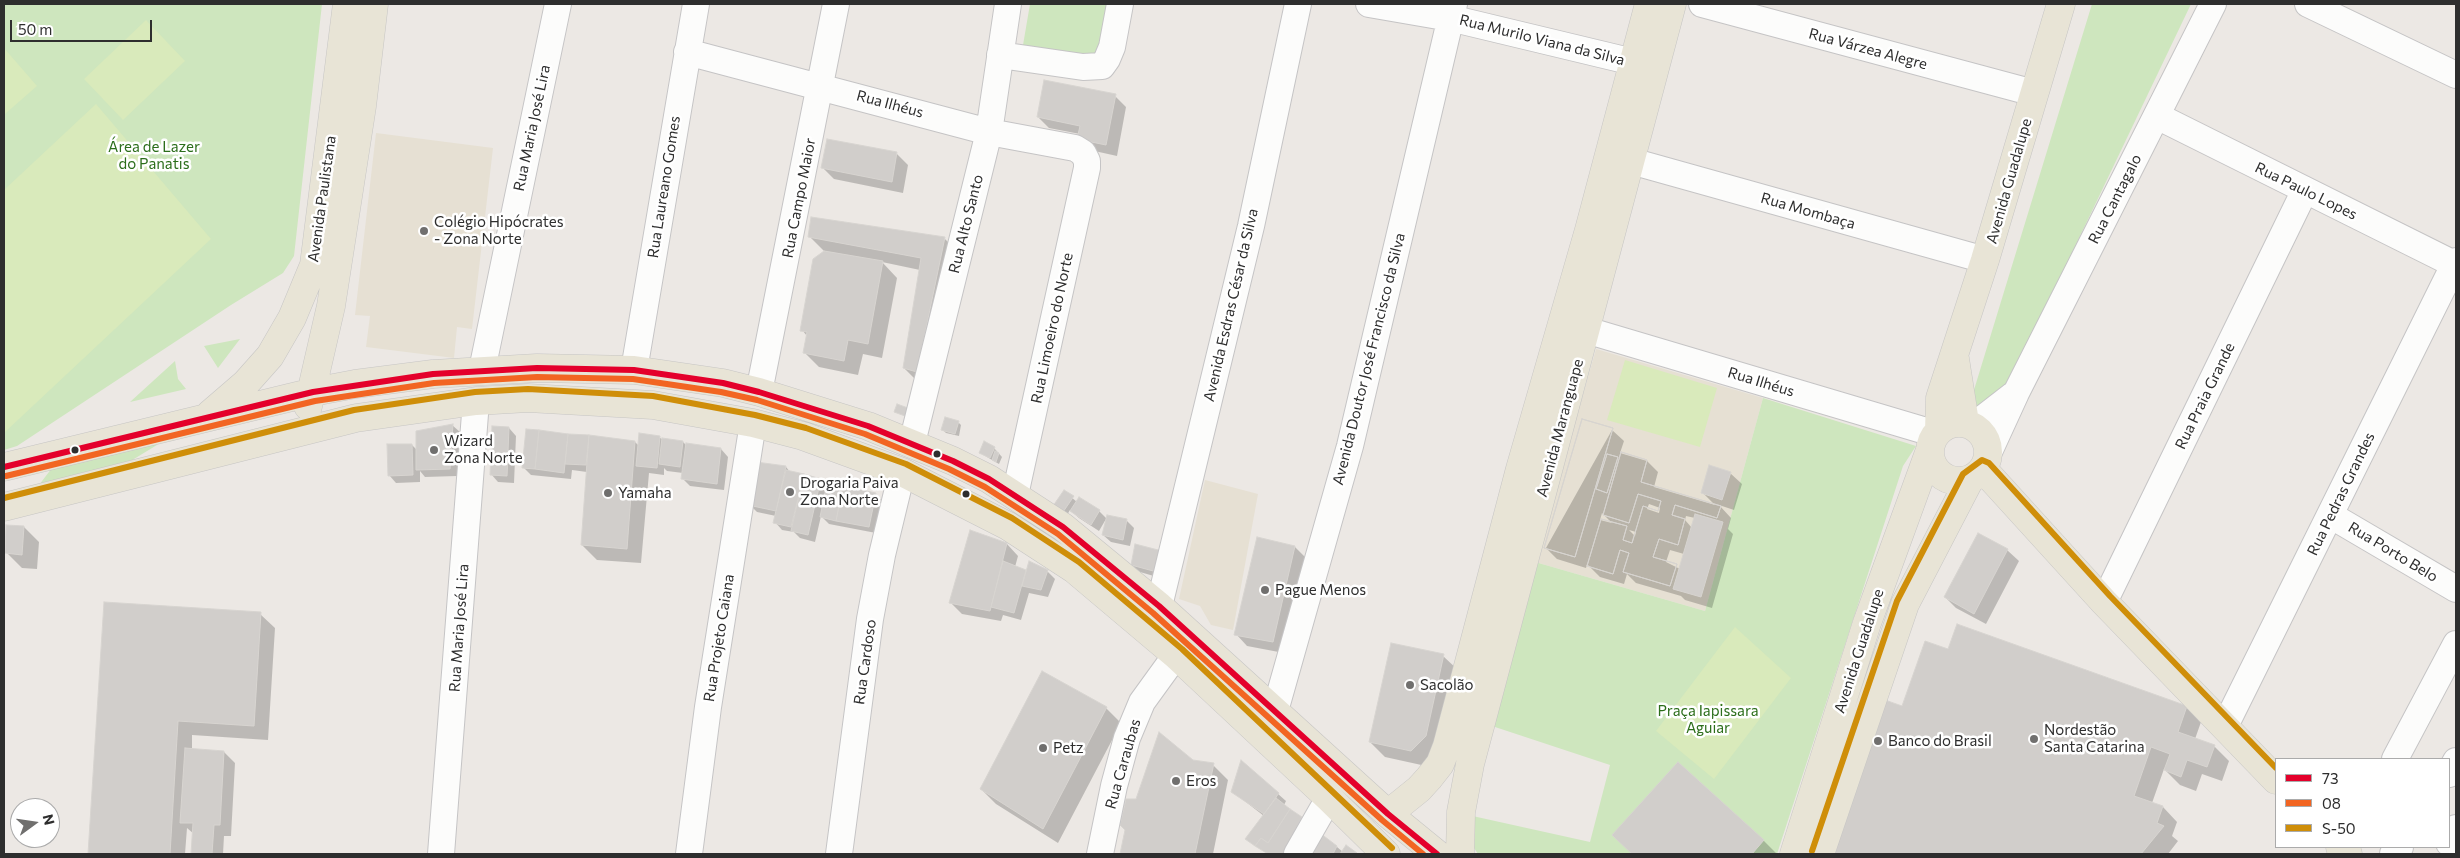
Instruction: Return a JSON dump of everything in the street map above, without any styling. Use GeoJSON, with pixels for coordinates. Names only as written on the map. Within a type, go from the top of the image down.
{"type":"FeatureCollection","features":[{"type":"Feature","properties":{"kind":"main road","name":"Avenida Paulistana"},"geometry":{"type":"LineString","coordinates":[[206,417],[246,383],[270,356],[306,288],[314,265],[347,4]]}},
{"type":"Feature","properties":{"kind":"main road","name":"Avenida Paulistana"},"geometry":{"type":"LineString","coordinates":[[144,470],[202,445],[282,426],[300,418],[304,414],[313,392],[331,306],[362,106],[374,4]]}},
{"type":"Feature","properties":{"kind":"main road","name":"Avenida Maranguape"},"geometry":{"type":"LineString","coordinates":[[1460,854],[1461,812],[1479,732],[1631,161],[1644,65],[1649,4]]}},
{"type":"Feature","properties":{"kind":"main road","name":"Avenida Maranguape"},"geometry":{"type":"LineString","coordinates":[[1388,814],[1419,789],[1440,764],[1520,469],[1589,230],[1644,65],[1672,4]]}},
{"type":"Feature","properties":{"kind":"main road","name":"Avenida Guadalupe"},"geometry":{"type":"LineString","coordinates":[[1794,854],[1867,623],[1935,439],[1940,398],[1955,357],[1985,260],[2061,4]]}},
{"type":"Feature","properties":{"kind":"main road"},"geometry":{"type":"LineString","coordinates":[[331,306],[328,286],[328,265],[345,152],[344,131],[334,112]]}},
{"type":"Feature","properties":{"kind":"main road"},"geometry":{"type":"LineString","coordinates":[[1586,330],[1578,325],[1576,318],[1591,257],[1589,230]]}},
{"type":"Feature","properties":{"kind":"main road","name":"Avenida Guadalupe"},"geometry":{"type":"LineString","coordinates":[[1955,357],[1969,425]]}},
{"type":"Feature","properties":{"kind":"main road"},"geometry":{"type":"LineString","coordinates":[[31,500],[14,464],[313,392],[397,378],[482,370],[584,368],[634,370],[724,383],[760,392],[868,426],[912,443],[989,479],[1063,527],[1159,606],[1388,814],[1436,854]]}},
{"type":"Feature","properties":{"kind":"main road"},"geometry":{"type":"LineString","coordinates":[[4,507],[144,470],[356,418],[476,402],[528,398],[603,401],[653,405],[753,423],[803,436],[902,472],[1008,526],[1074,569],[1176,656],[1329,798],[1386,854]]}},
{"type":"Feature","properties":{"kind":"main road"},"geometry":{"type":"LineString","coordinates":[[1949,424],[1969,425],[1985,438],[1980,468],[1954,480],[1939,473],[1934,466],[1935,439],[1949,424]]}},
{"type":"Feature","properties":{"kind":"main road"},"geometry":{"type":"LineString","coordinates":[[1980,468],[2104,602],[2275,779]]}},
{"type":"Feature","properties":{"kind":"main road","name":"Avenida Guadalupe"},"geometry":{"type":"LineString","coordinates":[[1820,854],[1905,604],[1980,468]]}},
{"type":"Feature","properties":{"kind":"main road"},"geometry":{"type":"LineString","coordinates":[[1452,725],[1479,732]]}},
{"type":"Feature","properties":{"kind":"main road"},"geometry":{"type":"LineString","coordinates":[[1802,854],[1809,832],[1807,813]]}},
{"type":"Feature","properties":{"kind":"street","name":"Rua Maria José Lira"},"geometry":{"type":"LineString","coordinates":[[482,370],[558,4]]}},
{"type":"Feature","properties":{"kind":"street","name":"Rua Laureano Gomes"},"geometry":{"type":"LineString","coordinates":[[634,370],[696,4]]}},
{"type":"Feature","properties":{"kind":"street","name":"Rua Campo Maior"},"geometry":{"type":"LineString","coordinates":[[760,392],[822,86],[836,4]]}},
{"type":"Feature","properties":{"kind":"street","name":"Rua Alto Santo"},"geometry":{"type":"LineString","coordinates":[[912,443],[989,132],[1008,4]]}},
{"type":"Feature","properties":{"kind":"street"},"geometry":{"type":"LineString","coordinates":[[1000,55],[1091,68],[1105,63],[1112,47],[1120,4]]}},
{"type":"Feature","properties":{"kind":"street","name":"Avenida Esdras César da Silva"},"geometry":{"type":"LineString","coordinates":[[1159,606],[1251,226],[1298,4]]}},
{"type":"Feature","properties":{"kind":"street","name":"Rua Murilo Viana da Silva"},"geometry":{"type":"LineString","coordinates":[[1369,4],[1452,11],[1644,65]]}},
{"type":"Feature","properties":{"kind":"street","name":"Rua Várzea Alegre"},"geometry":{"type":"LineString","coordinates":[[1702,4],[2034,93]]}},
{"type":"Feature","properties":{"kind":"street","name":"Rua Cantagalo"},"geometry":{"type":"LineString","coordinates":[[1980,468],[2212,4]]}},
{"type":"Feature","properties":{"kind":"street"},"geometry":{"type":"LineString","coordinates":[[2308,4],[2456,75]]}},
{"type":"Feature","properties":{"kind":"street","name":"Avenida Doutor José Francisco da Silva"},"geometry":{"type":"LineString","coordinates":[[1275,711],[1350,446],[1452,11]]}},
{"type":"Feature","properties":{"kind":"street","name":"Rua Ilhéus"},"geometry":{"type":"LineString","coordinates":[[687,52],[822,86],[989,132],[1075,148],[1083,153],[1087,161]]}},
{"type":"Feature","properties":{"kind":"street","name":"Rua Paulo Lopes"},"geometry":{"type":"LineString","coordinates":[[2157,116],[2456,263]]}},
{"type":"Feature","properties":{"kind":"street","name":"Rua Limoeiro do Norte"},"geometry":{"type":"LineString","coordinates":[[1015,495],[1087,161]]}},
{"type":"Feature","properties":{"kind":"street","name":"Rua Mombaça"},"geometry":{"type":"LineString","coordinates":[[1631,161],[1985,260]]}},
{"type":"Feature","properties":{"kind":"street","name":"Rua Praia Grande"},"geometry":{"type":"LineString","coordinates":[[2104,602],[2305,190]]}},
{"type":"Feature","properties":{"kind":"street","name":"Rua Pedras Grandes"},"geometry":{"type":"LineString","coordinates":[[2225,726],[2456,263]]}},
{"type":"Feature","properties":{"kind":"street","name":"Rua Ilhéus"},"geometry":{"type":"LineString","coordinates":[[1586,330],[1935,439]]}},
{"type":"Feature","properties":{"kind":"street","name":"Rua Cantagalo"},"geometry":{"type":"LineString","coordinates":[[1969,425],[2016,393]]}},
{"type":"Feature","properties":{"kind":"street","name":"Rua Maria José Lira"},"geometry":{"type":"LineString","coordinates":[[441,854],[476,402]]}},
{"type":"Feature","properties":{"kind":"street","name":"Rua Projeto Caiana"},"geometry":{"type":"LineString","coordinates":[[689,854],[708,706],[753,423]]}},
{"type":"Feature","properties":{"kind":"street","name":"Rua Cardoso"},"geometry":{"type":"LineString","coordinates":[[840,854],[870,619],[882,555],[902,472]]}},
{"type":"Feature","properties":{"kind":"street","name":"Rua Porto Belo"},"geometry":{"type":"LineString","coordinates":[[2330,515],[2456,589]]}},
{"type":"Feature","properties":{"kind":"street"},"geometry":{"type":"LineString","coordinates":[[2396,758],[2456,644]]}},
{"type":"Feature","properties":{"kind":"street","name":"Rua Caraubas"},"geometry":{"type":"LineString","coordinates":[[1100,854],[1114,786],[1127,738],[1142,702],[1176,656]]}},
{"type":"Feature","properties":{"kind":"street"},"geometry":{"type":"LineString","coordinates":[[2450,772],[2456,761]]}},
{"type":"Feature","properties":{"kind":"street"},"geometry":{"type":"LineString","coordinates":[[1297,854],[1329,798]]}},
{"type":"Feature","properties":{"kind":"street"},"geometry":{"type":"LineString","coordinates":[[2450,840],[2456,828]]}},
{"type":"Feature","properties":{"kind":"shaded area","name":"Colégio Hipócrates - Zona Norte"},"geometry":{"type":"Polygon","coordinates":[[[376,133],[493,148],[472,329],[457,327],[454,358],[366,347],[370,316],[355,315],[376,133]]]}},
{"type":"Feature","properties":{"kind":"shaded area"},"geometry":{"type":"Polygon","coordinates":[[[1596,349],[1763,398],[1705,611],[1535,562],[1596,349]]]}},
{"type":"Feature","properties":{"kind":"shaded area"},"geometry":{"type":"Polygon","coordinates":[[[1205,480],[1258,494],[1233,630],[1211,625],[1200,606],[1179,599],[1205,480]]]}},
{"type":"Feature","properties":{"kind":"green space","name":"Área de Lazer do Panatis"},"geometry":{"type":"Polygon","coordinates":[[[4,4],[322,4],[294,256],[283,273],[231,305],[17,446],[4,450],[4,4]]]}},
{"type":"Feature","properties":{"kind":"green space"},"geometry":{"type":"Polygon","coordinates":[[[1030,4],[1109,4],[1097,63],[1022,51],[1030,4]]]}},
{"type":"Feature","properties":{"kind":"green space"},"geometry":{"type":"Polygon","coordinates":[[[2092,4],[2191,4],[2004,395],[1966,416],[2092,4]]]}},
{"type":"Feature","properties":{"kind":"green space"},"geometry":{"type":"Polygon","coordinates":[[[146,20],[185,61],[123,120],[84,79],[146,20]]]}},
{"type":"Feature","properties":{"kind":"green space"},"geometry":{"type":"Polygon","coordinates":[[[4,48],[37,86],[5,114],[4,113],[4,48]]]}},
{"type":"Feature","properties":{"kind":"green space"},"geometry":{"type":"Polygon","coordinates":[[[96,104],[211,239],[4,433],[4,190],[96,104]]]}},
{"type":"Feature","properties":{"kind":"green space"},"geometry":{"type":"Polygon","coordinates":[[[240,339],[218,368],[204,346],[240,339]]]}},
{"type":"Feature","properties":{"kind":"green space"},"geometry":{"type":"Polygon","coordinates":[[[1625,360],[1717,388],[1700,447],[1607,420],[1625,360]]]}},
{"type":"Feature","properties":{"kind":"green space"},"geometry":{"type":"Polygon","coordinates":[[[175,361],[178,379],[186,389],[130,402],[175,361]]]}},
{"type":"Feature","properties":{"kind":"green space","name":"Praça Iapissara Aguiar"},"geometry":{"type":"Polygon","coordinates":[[[1763,398],[1916,446],[1903,466],[1777,854],[1478,854],[1470,842],[1468,815],[1590,842],[1610,765],[1492,726],[1535,562],[1705,611],[1763,398]]]}},
{"type":"Feature","properties":{"kind":"green space"},"geometry":{"type":"Polygon","coordinates":[[[156,440],[157,445],[129,462],[39,485],[55,464],[156,440]]]}},
{"type":"Feature","properties":{"kind":"green space"},"geometry":{"type":"Polygon","coordinates":[[[1735,627],[1791,678],[1714,779],[1656,731],[1735,627]]]}},
{"type":"Feature","properties":{"kind":"building"},"geometry":{"type":"Polygon","coordinates":[[[1044,80],[1116,94],[1106,145],[1077,139],[1080,126],[1037,117],[1044,80]]]}},
{"type":"Feature","properties":{"kind":"building"},"geometry":{"type":"Polygon","coordinates":[[[827,139],[897,152],[892,182],[821,168],[827,139]]]}},
{"type":"Feature","properties":{"kind":"building"},"geometry":{"type":"Polygon","coordinates":[[[811,217],[945,237],[917,372],[903,368],[921,258],[808,237],[811,217]]]}},
{"type":"Feature","properties":{"kind":"building"},"geometry":{"type":"Polygon","coordinates":[[[824,251],[883,261],[868,344],[848,340],[844,361],[803,353],[807,332],[800,331],[813,259],[824,251]]]}},
{"type":"Feature","properties":{"kind":"building"},"geometry":{"type":"Polygon","coordinates":[[[897,404],[908,408],[905,416],[894,412],[897,404]]]}},
{"type":"Feature","properties":{"kind":"building"},"geometry":{"type":"Polygon","coordinates":[[[945,417],[959,421],[955,434],[941,430],[945,417]]]}},
{"type":"Feature","properties":{"kind":"building"},"geometry":{"type":"Polygon","coordinates":[[[1582,419],[1613,428],[1575,557],[1544,548],[1582,419]]]}},
{"type":"Feature","properties":{"kind":"building"},"geometry":{"type":"Polygon","coordinates":[[[1582,419],[1613,428],[1575,557],[1544,548],[1582,419]]]}},
{"type":"Feature","properties":{"kind":"building","name":"Wizard Zona Norte"},"geometry":{"type":"Polygon","coordinates":[[[453,424],[450,469],[416,470],[416,431],[453,424]]]}},
{"type":"Feature","properties":{"kind":"building"},"geometry":{"type":"Polygon","coordinates":[[[492,426],[509,427],[507,476],[490,475],[492,426]]]}},
{"type":"Feature","properties":{"kind":"building"},"geometry":{"type":"Polygon","coordinates":[[[526,429],[539,430],[535,469],[522,468],[526,429]]]}},
{"type":"Feature","properties":{"kind":"building"},"geometry":{"type":"Polygon","coordinates":[[[539,430],[568,434],[564,473],[535,469],[539,430]]]}},
{"type":"Feature","properties":{"kind":"building"},"geometry":{"type":"Polygon","coordinates":[[[639,433],[660,436],[657,468],[636,466],[639,433]]]}},
{"type":"Feature","properties":{"kind":"building"},"geometry":{"type":"Polygon","coordinates":[[[568,434],[589,435],[586,465],[565,464],[568,434]]]}},
{"type":"Feature","properties":{"kind":"building","name":"Yamaha"},"geometry":{"type":"Polygon","coordinates":[[[589,435],[635,441],[627,549],[581,545],[589,435]]]}},
{"type":"Feature","properties":{"kind":"building"},"geometry":{"type":"Polygon","coordinates":[[[662,438],[683,441],[680,467],[659,464],[662,438]]]}},
{"type":"Feature","properties":{"kind":"building"},"geometry":{"type":"Polygon","coordinates":[[[984,441],[995,447],[990,458],[979,453],[984,441]]]}},
{"type":"Feature","properties":{"kind":"building"},"geometry":{"type":"Polygon","coordinates":[[[686,443],[721,448],[717,484],[681,479],[686,443]]]}},
{"type":"Feature","properties":{"kind":"building"},"geometry":{"type":"Polygon","coordinates":[[[387,444],[412,444],[413,475],[388,476],[387,444]]]}},
{"type":"Feature","properties":{"kind":"building"},"geometry":{"type":"Polygon","coordinates":[[[995,451],[999,453],[996,462],[992,460],[995,451]]]}},
{"type":"Feature","properties":{"kind":"building"},"geometry":{"type":"Polygon","coordinates":[[[1621,452],[1647,460],[1641,482],[1721,506],[1717,518],[1675,505],[1672,515],[1685,519],[1678,545],[1659,539],[1653,557],[1677,564],[1670,586],[1623,572],[1629,553],[1620,550],[1613,574],[1587,566],[1601,519],[1627,526],[1623,540],[1632,543],[1643,506],[1658,511],[1661,501],[1638,494],[1629,523],[1603,515],[1621,452]]]}},
{"type":"Feature","properties":{"kind":"building"},"geometry":{"type":"Polygon","coordinates":[[[1621,452],[1647,460],[1641,482],[1721,506],[1717,518],[1675,505],[1672,515],[1685,519],[1678,545],[1659,539],[1653,557],[1677,564],[1670,586],[1623,572],[1629,553],[1620,550],[1613,574],[1587,566],[1601,519],[1627,526],[1623,540],[1632,543],[1643,506],[1658,511],[1661,501],[1638,494],[1629,523],[1603,515],[1621,452]]]}},
{"type":"Feature","properties":{"kind":"building"},"geometry":{"type":"Polygon","coordinates":[[[1607,454],[1618,457],[1607,493],[1596,489],[1607,454]]]}},
{"type":"Feature","properties":{"kind":"building"},"geometry":{"type":"Polygon","coordinates":[[[1607,454],[1618,457],[1607,493],[1596,489],[1607,454]]]}},
{"type":"Feature","properties":{"kind":"building"},"geometry":{"type":"Polygon","coordinates":[[[756,462],[786,466],[776,511],[748,505],[756,462]]]}},
{"type":"Feature","properties":{"kind":"building"},"geometry":{"type":"Polygon","coordinates":[[[1709,465],[1731,472],[1722,500],[1701,493],[1709,465]]]}},
{"type":"Feature","properties":{"kind":"building","name":"Drogaria Paiva Zona Norte"},"geometry":{"type":"Polygon","coordinates":[[[786,470],[804,474],[791,527],[773,523],[786,470]]]}},
{"type":"Feature","properties":{"kind":"building"},"geometry":{"type":"Polygon","coordinates":[[[804,474],[821,479],[808,535],[791,531],[804,474]]]}},
{"type":"Feature","properties":{"kind":"building"},"geometry":{"type":"Polygon","coordinates":[[[827,483],[843,486],[836,521],[820,517],[827,483]]]}},
{"type":"Feature","properties":{"kind":"building"},"geometry":{"type":"Polygon","coordinates":[[[843,486],[876,493],[869,527],[836,521],[843,486]]]}},
{"type":"Feature","properties":{"kind":"building"},"geometry":{"type":"Polygon","coordinates":[[[1064,490],[1074,496],[1063,512],[1053,506],[1064,490]]]}},
{"type":"Feature","properties":{"kind":"building"},"geometry":{"type":"Polygon","coordinates":[[[1079,497],[1100,510],[1091,525],[1070,511],[1079,497]]]}},
{"type":"Feature","properties":{"kind":"building"},"geometry":{"type":"Polygon","coordinates":[[[1695,514],[1723,522],[1701,597],[1673,589],[1695,514]]]}},
{"type":"Feature","properties":{"kind":"building"},"geometry":{"type":"Polygon","coordinates":[[[1107,515],[1127,519],[1123,540],[1102,535],[1107,515]]]}},
{"type":"Feature","properties":{"kind":"building"},"geometry":{"type":"Polygon","coordinates":[[[6,525],[24,526],[22,555],[5,553],[6,525]]]}},
{"type":"Feature","properties":{"kind":"building"},"geometry":{"type":"Polygon","coordinates":[[[970,530],[1007,543],[990,611],[949,603],[970,530]]]}},
{"type":"Feature","properties":{"kind":"building"},"geometry":{"type":"Polygon","coordinates":[[[1978,533],[2008,549],[1974,614],[1944,597],[1978,533]]]}},
{"type":"Feature","properties":{"kind":"building","name":"Pague Menos"},"geometry":{"type":"Polygon","coordinates":[[[1257,537],[1295,546],[1273,642],[1234,635],[1257,537]]]}},
{"type":"Feature","properties":{"kind":"building"},"geometry":{"type":"Polygon","coordinates":[[[1135,544],[1162,551],[1157,572],[1131,565],[1135,544]]]}},
{"type":"Feature","properties":{"kind":"building"},"geometry":{"type":"Polygon","coordinates":[[[1003,561],[1026,570],[1014,613],[991,607],[1003,561]]]}},
{"type":"Feature","properties":{"kind":"building"},"geometry":{"type":"Polygon","coordinates":[[[1029,561],[1048,570],[1041,590],[1022,586],[1029,561]]]}},
{"type":"Feature","properties":{"kind":"building"},"geometry":{"type":"Polygon","coordinates":[[[104,602],[261,612],[254,726],[178,721],[170,854],[88,854],[104,602]]]}},
{"type":"Feature","properties":{"kind":"building","name":"Nordestão Santa Catarina"},"geometry":{"type":"Polygon","coordinates":[[[1957,624],[2187,706],[2178,732],[2215,745],[2207,767],[2187,760],[2181,777],[2164,770],[2170,754],[2151,747],[2134,796],[2163,806],[2157,823],[2164,826],[2141,854],[1828,854],[1885,700],[1902,706],[1925,641],[1948,649],[1957,624]]]}},
{"type":"Feature","properties":{"kind":"building","name":"Sacolão"},"geometry":{"type":"Polygon","coordinates":[[[1391,643],[1444,654],[1426,736],[1411,751],[1369,742],[1391,643]]]}},
{"type":"Feature","properties":{"kind":"building","name":"Petz"},"geometry":{"type":"Polygon","coordinates":[[[1042,671],[1107,707],[1043,829],[980,789],[1042,671]]]}},
{"type":"Feature","properties":{"kind":"building","name":"Eros"},"geometry":{"type":"Polygon","coordinates":[[[1159,732],[1193,760],[1214,763],[1195,854],[1120,854],[1125,830],[1120,825],[1126,799],[1136,799],[1159,732]]]}},
{"type":"Feature","properties":{"kind":"building"},"geometry":{"type":"Polygon","coordinates":[[[185,748],[224,751],[220,825],[214,825],[212,854],[191,854],[193,823],[180,823],[185,748]]]}},
{"type":"Feature","properties":{"kind":"building"},"geometry":{"type":"Polygon","coordinates":[[[1241,760],[1279,793],[1264,814],[1231,792],[1241,760]]]}},
{"type":"Feature","properties":{"kind":"building"},"geometry":{"type":"Polygon","coordinates":[[[1678,762],[1764,840],[1752,854],[1632,854],[1612,835],[1678,762]]]}},
{"type":"Feature","properties":{"kind":"building"},"geometry":{"type":"Polygon","coordinates":[[[1276,798],[1290,809],[1268,843],[1261,838],[1255,846],[1245,839],[1276,798]]]}},
{"type":"Feature","properties":{"kind":"building"},"geometry":{"type":"Polygon","coordinates":[[[1290,809],[1302,817],[1283,854],[1268,854],[1255,846],[1261,838],[1268,843],[1290,809]]]}},
{"type":"Feature","properties":{"kind":"building"},"geometry":{"type":"Polygon","coordinates":[[[1316,830],[1337,846],[1333,854],[1313,854],[1306,850],[1316,830]]]}},
{"type":"Feature","properties":{"kind":"building"},"geometry":{"type":"Polygon","coordinates":[[[1346,845],[1357,853],[1340,854],[1346,845]]]}},
{"type":"Feature","properties":{"kind":"transit line","name":"73"},"geometry":{"type":"LineString","coordinates":[[4,467],[313,392],[433,374],[537,368],[634,370],[723,383],[759,392],[868,426],[953,461],[989,479],[1063,527],[1159,606],[1388,814],[1437,854]]}},
{"type":"Feature","properties":{"kind":"transit line","name":"08"},"geometry":{"type":"LineString","coordinates":[[6,476],[315,401],[434,383],[537,377],[633,379],[721,392],[757,400],[865,434],[949,469],[985,487],[1058,534],[1153,613],[1382,820],[1423,854]]}},
{"type":"Feature","properties":{"kind":"transit line","name":"S-50"},"geometry":{"type":"LineString","coordinates":[[4,498],[354,410],[475,392],[528,389],[653,396],[755,415],[806,428],[906,464],[1012,518],[1079,562],[1182,649],[1392,848]]}},
{"type":"Feature","properties":{"kind":"transit line","name":"S-50"},"geometry":{"type":"LineString","coordinates":[[1812,851],[1897,601],[1963,474],[1982,460],[1989,463],[2110,596],[2275,767]]}},
{"type":"Feature","properties":{"kind":"place","name":"Colégio Hipócrates - Zona Norte"},"geometry":{"type":"Point","coordinates":[424,231]}},
{"type":"Feature","properties":{"kind":"place","name":"Wizard Zona Norte"},"geometry":{"type":"Point","coordinates":[434,450]}},
{"type":"Feature","properties":{"kind":"place","name":"Drogaria Paiva Zona Norte"},"geometry":{"type":"Point","coordinates":[790,492]}},
{"type":"Feature","properties":{"kind":"place","name":"Yamaha"},"geometry":{"type":"Point","coordinates":[608,493]}},
{"type":"Feature","properties":{"kind":"place","name":"Pague Menos"},"geometry":{"type":"Point","coordinates":[1265,590]}},
{"type":"Feature","properties":{"kind":"place","name":"Sacolão"},"geometry":{"type":"Point","coordinates":[1410,685]}},
{"type":"Feature","properties":{"kind":"place","name":"Nordestão Santa Catarina"},"geometry":{"type":"Point","coordinates":[2034,739]}},
{"type":"Feature","properties":{"kind":"place","name":"Banco do Brasil"},"geometry":{"type":"Point","coordinates":[1878,741]}},
{"type":"Feature","properties":{"kind":"place","name":"Petz"},"geometry":{"type":"Point","coordinates":[1043,748]}},
{"type":"Feature","properties":{"kind":"place","name":"Eros"},"geometry":{"type":"Point","coordinates":[1176,781]}}]}
